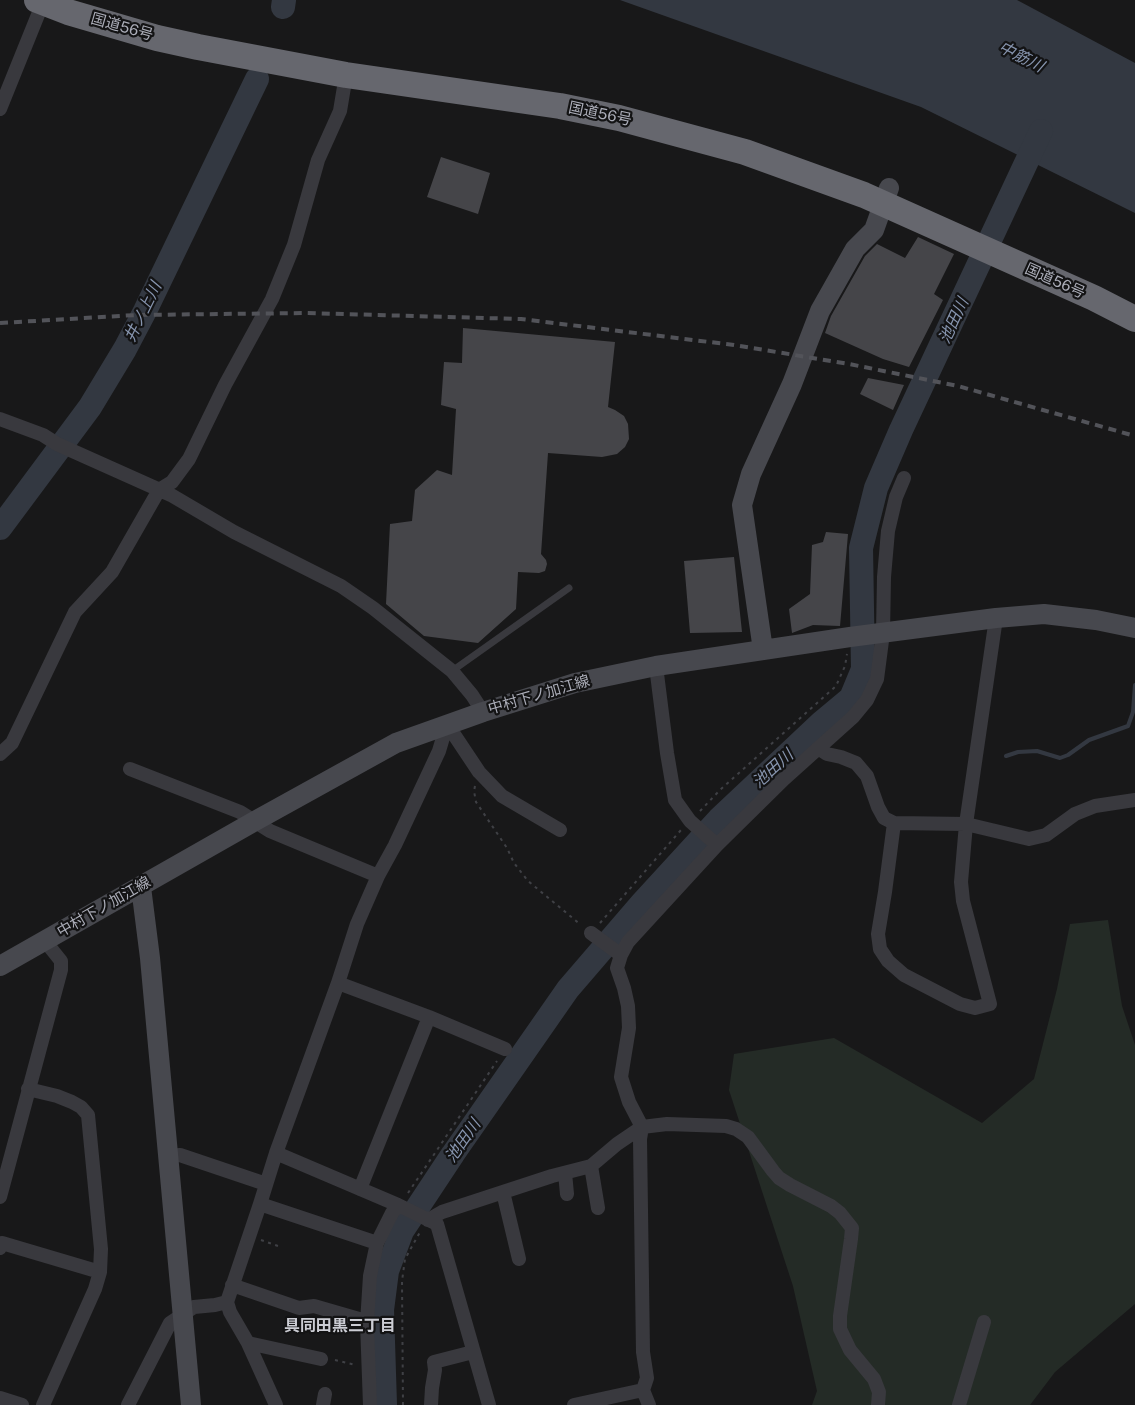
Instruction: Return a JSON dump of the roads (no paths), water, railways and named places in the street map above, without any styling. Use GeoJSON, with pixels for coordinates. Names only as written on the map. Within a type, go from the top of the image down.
{"type":"FeatureCollection","features":[{"type":"Feature","properties":{"kind":"highway","name":"国道56号"},"geometry":{"type":"LineString","coordinates":[[91,0],[189,29],[303,53],[524,84],[623,101],[743,134],[804,154],[873,181],[886,196]]}},
{"type":"Feature","properties":{"kind":"highway","name":"国道56号"},"geometry":{"type":"LineString","coordinates":[[42,1],[68,12],[188,45],[346,75],[560,106],[619,118],[745,152],[886,196],[1016,256],[1135,319]]}},
{"type":"Feature","properties":{"kind":"highway","name":"国道56号"},"geometry":{"type":"LineString","coordinates":[[1016,256],[1135,302]]}},
{"type":"Feature","properties":{"kind":"main road"},"geometry":{"type":"LineString","coordinates":[[763,650],[742,505],[751,474],[792,384],[820,311],[855,249],[874,230],[886,196]]}},
{"type":"Feature","properties":{"kind":"main road","name":"中村下ノ加江線"},"geometry":{"type":"LineString","coordinates":[[0,966],[396,744],[447,724],[575,683],[656,666],[996,618],[1044,615],[1096,620],[1135,628]]}},
{"type":"Feature","properties":{"kind":"main road"},"geometry":{"type":"LineString","coordinates":[[141,886],[150,958],[190,1405]]}},
{"type":"Feature","properties":{"kind":"street"},"geometry":{"type":"LineString","coordinates":[[0,109],[42,1]]}},
{"type":"Feature","properties":{"kind":"street"},"geometry":{"type":"LineString","coordinates":[[0,754],[12,743],[75,612],[112,572],[159,490],[172,482],[189,459],[225,385],[272,299],[294,245],[318,160],[340,111],[346,75]]}},
{"type":"Feature","properties":{"kind":"street"},"geometry":{"type":"LineString","coordinates":[[0,419],[43,435],[171,495],[242,536],[341,586],[373,608],[452,671],[472,694],[483,712]]}},
{"type":"Feature","properties":{"kind":"street"},"geometry":{"type":"LineString","coordinates":[[649,1405],[643,1390],[647,1378],[643,1352],[640,1139],[642,1127],[629,1102],[621,1077],[629,1028],[628,1006],[617,968],[628,942],[717,845],[784,779],[853,717],[867,700],[877,679],[888,531],[896,497],[904,478]]}},
{"type":"Feature","properties":{"kind":"street"},"geometry":{"type":"LineString","coordinates":[[894,823],[878,934],[880,949],[888,961],[904,975],[960,1004],[975,1008],[990,1004],[963,901],[961,882],[966,824],[996,618]]}},
{"type":"Feature","properties":{"kind":"street"},"geometry":{"type":"LineString","coordinates":[[656,666],[675,800],[690,821],[717,845]]}},
{"type":"Feature","properties":{"kind":"street"},"geometry":{"type":"LineString","coordinates":[[447,724],[479,772],[502,796],[560,830]]}},
{"type":"Feature","properties":{"kind":"street"},"geometry":{"type":"LineString","coordinates":[[276,1405],[227,1302],[357,924],[439,751],[447,724]]}},
{"type":"Feature","properties":{"kind":"street"},"geometry":{"type":"LineString","coordinates":[[818,748],[827,754],[856,763],[867,776],[884,818],[894,823],[966,824],[1029,839],[1046,835],[1075,814],[1095,806],[1135,800]]}},
{"type":"Feature","properties":{"kind":"street"},"geometry":{"type":"LineString","coordinates":[[130,769],[240,812],[270,831],[378,876]]}},
{"type":"Feature","properties":{"kind":"street"},"geometry":{"type":"LineString","coordinates":[[591,933],[621,955]]}},
{"type":"Feature","properties":{"kind":"street"},"geometry":{"type":"LineString","coordinates":[[0,1197],[60,970],[61,961],[45,940]]}},
{"type":"Feature","properties":{"kind":"street"},"geometry":{"type":"LineString","coordinates":[[338,983],[505,1048]]}},
{"type":"Feature","properties":{"kind":"street"},"geometry":{"type":"LineString","coordinates":[[360,1189],[429,1017]]}},
{"type":"Feature","properties":{"kind":"street"},"geometry":{"type":"LineString","coordinates":[[28,1089],[72,1102],[88,1115],[101,1249],[100,1272],[95,1289],[43,1405]]}},
{"type":"Feature","properties":{"kind":"street"},"geometry":{"type":"LineString","coordinates":[[428,1220],[442,1212],[502,1192],[591,1166],[616,1144],[642,1127],[667,1124],[726,1126],[736,1129],[748,1137],[779,1178],[831,1206],[846,1219],[852,1228],[840,1329],[850,1350],[874,1379],[879,1392],[878,1405]]}},
{"type":"Feature","properties":{"kind":"street"},"geometry":{"type":"LineString","coordinates":[[276,1154],[398,1205],[437,1224],[489,1405]]}},
{"type":"Feature","properties":{"kind":"street"},"geometry":{"type":"LineString","coordinates":[[168,1156],[180,1155],[266,1184]]}},
{"type":"Feature","properties":{"kind":"street"},"geometry":{"type":"LineString","coordinates":[[591,1166],[598,1208]]}},
{"type":"Feature","properties":{"kind":"street"},"geometry":{"type":"LineString","coordinates":[[566,1173],[567,1194]]}},
{"type":"Feature","properties":{"kind":"street"},"geometry":{"type":"LineString","coordinates":[[502,1192],[519,1259]]}},
{"type":"Feature","properties":{"kind":"street"},"geometry":{"type":"LineString","coordinates":[[260,1204],[377,1243]]}},
{"type":"Feature","properties":{"kind":"street"},"geometry":{"type":"LineString","coordinates":[[370,1405],[367,1323],[370,1276],[377,1243],[398,1205]]}},
{"type":"Feature","properties":{"kind":"street"},"geometry":{"type":"LineString","coordinates":[[0,1248],[2,1243],[100,1272]]}},
{"type":"Feature","properties":{"kind":"street"},"geometry":{"type":"LineString","coordinates":[[232,1285],[298,1308],[314,1306],[367,1323]]}},
{"type":"Feature","properties":{"kind":"street"},"geometry":{"type":"LineString","coordinates":[[128,1405],[170,1323],[194,1307],[227,1302]]}},
{"type":"Feature","properties":{"kind":"street"},"geometry":{"type":"LineString","coordinates":[[958,1405],[984,1322]]}},
{"type":"Feature","properties":{"kind":"street"},"geometry":{"type":"LineString","coordinates":[[248,1343],[321,1359]]}},
{"type":"Feature","properties":{"kind":"street"},"geometry":{"type":"LineString","coordinates":[[431,1405],[434,1362],[473,1352]]}},
{"type":"Feature","properties":{"kind":"street"},"geometry":{"type":"LineString","coordinates":[[574,1405],[643,1390]]}},
{"type":"Feature","properties":{"kind":"street"},"geometry":{"type":"LineString","coordinates":[[0,1398],[22,1405]]}},
{"type":"Feature","properties":{"kind":"lane"},"geometry":{"type":"LineString","coordinates":[[452,671],[569,588]]}},
{"type":"Feature","properties":{"kind":"water","name":"中筋川"},"geometry":{"type":"Polygon","coordinates":[[[620,0],[1017,0],[1135,63],[1135,213],[921,107],[620,0]]]}},
{"type":"Feature","properties":{"kind":"waterway","name":"井ノ上川"},"geometry":{"type":"LineString","coordinates":[[283,7],[284,0]]}},
{"type":"Feature","properties":{"kind":"waterway","name":"井ノ上川"},"geometry":{"type":"LineString","coordinates":[[0,528],[90,407],[125,349],[257,79]]}},
{"type":"Feature","properties":{"kind":"waterway","name":"池田川"},"geometry":{"type":"LineString","coordinates":[[385,1405],[382,1310],[387,1271],[402,1231],[568,989],[719,819],[821,723],[851,698],[863,669],[861,548],[876,488],[1041,131]]}},
{"type":"Feature","properties":{"kind":"waterway"},"geometry":{"type":"LineString","coordinates":[[1006,756],[1018,752],[1037,751],[1060,758],[1089,740],[1128,726],[1133,712],[1135,685]]}},
{"type":"Feature","properties":{"kind":"railway"},"geometry":{"type":"LineString","coordinates":[[0,323],[136,315],[306,313],[521,319],[734,345],[849,364],[958,386],[1135,436]]}},
{"type":"Feature","properties":{"kind":"district","name":"具同田黒三丁目"},"geometry":{"type":"Point","coordinates":[340,1326]}}]}
